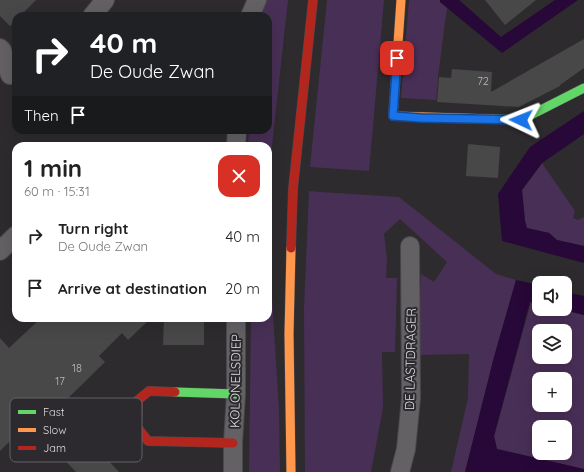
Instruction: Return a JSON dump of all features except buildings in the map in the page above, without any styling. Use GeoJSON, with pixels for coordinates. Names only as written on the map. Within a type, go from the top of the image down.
{"type":"FeatureCollection","features":[{"type":"Feature","properties":{"kind":"street"},"geometry":{"type":"LineString","coordinates":[[96,12],[105,0]]}},
{"type":"Feature","properties":{"kind":"street"},"geometry":{"type":"LineString","coordinates":[[252,12],[257,0]]}},
{"type":"Feature","properties":{"kind":"street"},"geometry":{"type":"LineString","coordinates":[[291,472],[289,334],[293,189],[313,0]]}},
{"type":"Feature","properties":{"kind":"street"},"geometry":{"type":"LineString","coordinates":[[401,0],[393,116],[521,120],[584,88]]}},
{"type":"Feature","properties":{"kind":"street"},"geometry":{"type":"LineString","coordinates":[[0,48],[2,50],[9,75]]}},
{"type":"Feature","properties":{"kind":"street"},"geometry":{"type":"LineString","coordinates":[[0,251],[12,239]]}},
{"type":"Feature","properties":{"kind":"street","name":"DE LASTDRAGER"},"geometry":{"type":"LineString","coordinates":[[400,472],[406,449],[411,398],[410,246]]}},
{"type":"Feature","properties":{"kind":"street","name":"KOLONELSDIEP"},"geometry":{"type":"LineString","coordinates":[[233,472],[236,394],[236,322]]}},
{"type":"Feature","properties":{"kind":"street","name":"KOLONELSDIEP"},"geometry":{"type":"LineString","coordinates":[[140,398],[149,391],[236,394]]}},
{"type":"Feature","properties":{"kind":"street","name":"KOLONELSDIEP"},"geometry":{"type":"LineString","coordinates":[[142,433],[148,441],[233,443]]}},
{"type":"Feature","properties":{"kind":"shaded area"},"geometry":{"type":"Polygon","coordinates":[[[262,0],[288,0],[272,146],[272,142],[248,142],[249,134],[272,134],[272,12],[259,12],[262,0]]]}},
{"type":"Feature","properties":{"kind":"shaded area"},"geometry":{"type":"Polygon","coordinates":[[[327,0],[384,0],[369,171],[310,167],[327,0]]]}},
{"type":"Feature","properties":{"kind":"shaded area"},"geometry":{"type":"Polygon","coordinates":[[[409,0],[440,0],[440,2],[447,7],[436,100],[401,98],[409,0]]]}},
{"type":"Feature","properties":{"kind":"shaded area"},"geometry":{"type":"Polygon","coordinates":[[[440,0],[459,0],[501,37],[555,0],[578,0],[502,53],[440,2],[440,0]]]}},
{"type":"Feature","properties":{"kind":"shaded area"},"geometry":{"type":"Polygon","coordinates":[[[584,111],[584,134],[542,163],[522,190],[527,228],[549,233],[557,240],[584,246],[584,263],[502,241],[498,194],[530,147],[584,111]]]}},
{"type":"Feature","properties":{"kind":"shaded area"},"geometry":{"type":"Polygon","coordinates":[[[542,163],[575,211],[573,218],[578,220],[584,217],[584,246],[557,240],[549,233],[527,228],[522,190],[542,163]]]}},
{"type":"Feature","properties":{"kind":"shaded area"},"geometry":{"type":"Polygon","coordinates":[[[309,191],[399,197],[496,274],[516,280],[494,357],[465,472],[451,472],[468,398],[469,354],[419,355],[421,274],[434,282],[447,262],[400,219],[384,234],[387,258],[386,278],[397,278],[395,352],[382,352],[383,408],[371,472],[305,472],[304,308],[309,191]]]}},
{"type":"Feature","properties":{"kind":"shaded area"},"geometry":{"type":"Polygon","coordinates":[[[516,280],[532,283],[532,302],[530,302],[494,436],[497,449],[532,457],[532,460],[545,460],[584,469],[584,472],[465,472],[494,357],[516,280]]]}},
{"type":"Feature","properties":{"kind":"shaded area"},"geometry":{"type":"Polygon","coordinates":[[[572,293],[584,296],[584,315],[572,312],[572,293]]]}},
{"type":"Feature","properties":{"kind":"shaded area"},"geometry":{"type":"Polygon","coordinates":[[[272,296],[279,411],[280,472],[249,472],[251,322],[272,322],[272,296]]]}},
{"type":"Feature","properties":{"kind":"shaded area"},"geometry":{"type":"Polygon","coordinates":[[[531,302],[532,316],[572,316],[572,312],[584,315],[584,469],[545,460],[572,460],[572,420],[532,420],[532,457],[497,449],[494,437],[531,302]]]}},
{"type":"Feature","properties":{"kind":"traffic: fast"},"geometry":{"type":"LineString","coordinates":[[493,119],[521,120],[584,88]]}},
{"type":"Feature","properties":{"kind":"traffic: fast"},"geometry":{"type":"LineString","coordinates":[[175,392],[236,394]]}},
{"type":"Feature","properties":{"kind":"traffic: slow"},"geometry":{"type":"LineString","coordinates":[[401,0],[393,116],[493,119]]}},
{"type":"Feature","properties":{"kind":"traffic: slow"},"geometry":{"type":"LineString","coordinates":[[291,248],[289,334],[291,472]]}},
{"type":"Feature","properties":{"kind":"traffic: jam"},"geometry":{"type":"LineString","coordinates":[[291,248],[293,189],[313,0]]}},
{"type":"Feature","properties":{"kind":"traffic: jam"},"geometry":{"type":"LineString","coordinates":[[140,398],[149,391],[175,392]]}},
{"type":"Feature","properties":{"kind":"traffic: jam"},"geometry":{"type":"LineString","coordinates":[[142,433],[148,441],[233,443]]}},
{"type":"Feature","properties":{"kind":"route"},"geometry":{"type":"LineString","coordinates":[[397,58],[393,116],[521,120]]}}]}
